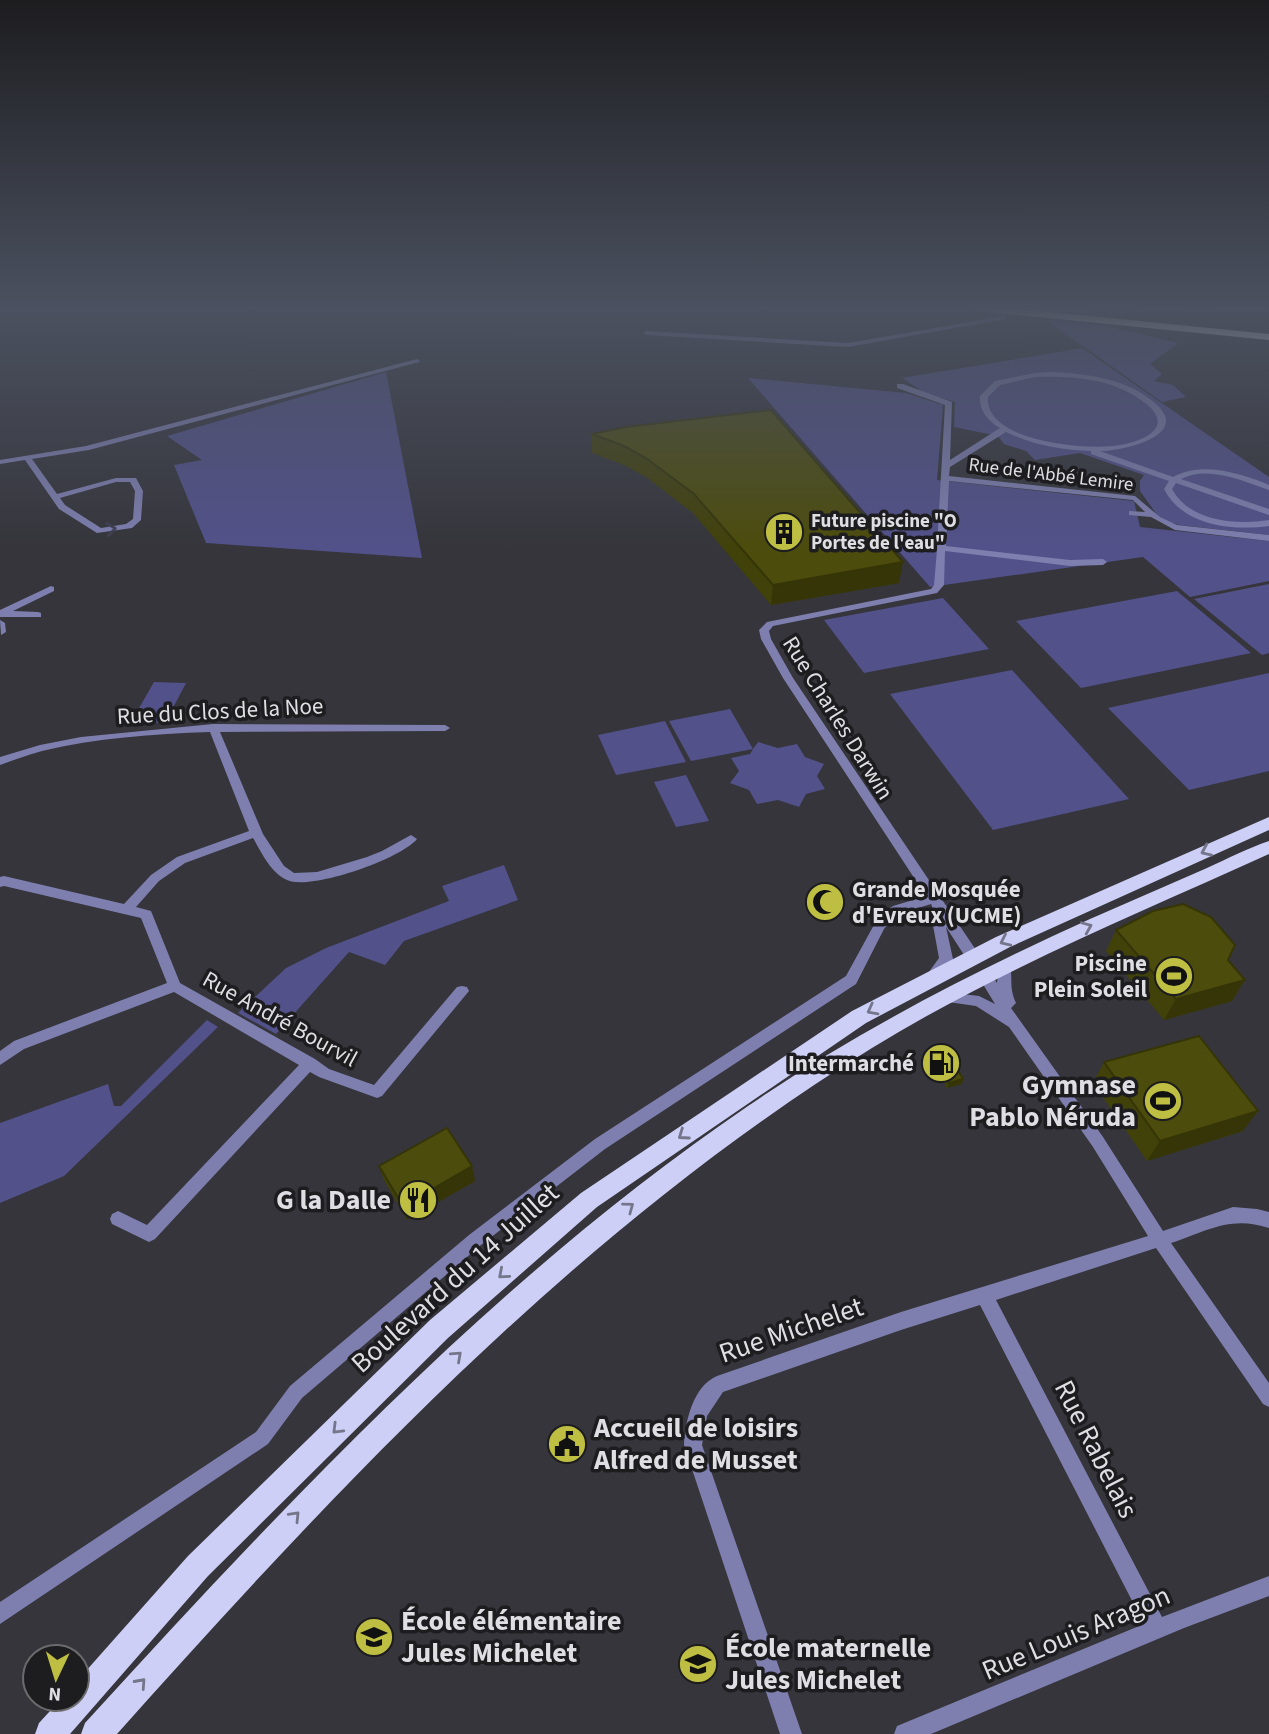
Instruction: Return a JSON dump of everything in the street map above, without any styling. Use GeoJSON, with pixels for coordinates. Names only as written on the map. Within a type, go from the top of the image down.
{"type":"FeatureCollection","features":[{"type":"Feature","properties":{"kind":"main road","name":"Boulevard du 14 Juillet"},"geometry":{"type":"LineString","coordinates":[[96,1734],[237,1576],[353,1456],[539,1283],[609,1223],[727,1133],[843,1056],[939,987],[973,957],[1081,905],[1269,823]]}},
{"type":"Feature","properties":{"kind":"main road","name":"Boulevard du 14 Juillet"},"geometry":{"type":"LineString","coordinates":[[50,1734],[198,1566],[439,1329],[600,1192],[859,1017],[939,987],[985,976],[1067,936],[1269,847]]}},
{"type":"Feature","properties":{"kind":"main road"},"geometry":{"type":"LineString","coordinates":[[973,957],[985,976]]}},
{"type":"Feature","properties":{"kind":"street"},"geometry":{"type":"LineString","coordinates":[[0,462],[86,448],[317,388]]}},
{"type":"Feature","properties":{"kind":"street","name":"Rue Charles Darwin"},"geometry":{"type":"LineString","coordinates":[[905,388],[949,404],[939,585],[934,591],[771,625],[764,630],[766,639],[788,678],[936,903]]}},
{"type":"Feature","properties":{"kind":"street"},"geometry":{"type":"LineString","coordinates":[[991,388],[987,391],[984,406],[990,417],[1006,428],[1043,442],[1088,449],[1133,445],[1159,431],[1162,419],[1160,412],[1137,394],[1121,388]]}},
{"type":"Feature","properties":{"kind":"street"},"geometry":{"type":"LineString","coordinates":[[1137,394],[1153,393]]}},
{"type":"Feature","properties":{"kind":"street"},"geometry":{"type":"LineString","coordinates":[[990,417],[1269,512]]}},
{"type":"Feature","properties":{"kind":"street"},"geometry":{"type":"LineString","coordinates":[[944,473],[1006,428]]}},
{"type":"Feature","properties":{"kind":"street"},"geometry":{"type":"LineString","coordinates":[[27,458],[62,508],[100,531],[129,526],[137,520],[139,491],[133,481],[116,480],[55,497]]}},
{"type":"Feature","properties":{"kind":"street"},"geometry":{"type":"LineString","coordinates":[[1269,488],[1249,479],[1220,472],[1193,473],[1170,484],[1170,495],[1191,513],[1229,524],[1269,523]]}},
{"type":"Feature","properties":{"kind":"street","name":"Rue de l'Abbé Lemire"},"geometry":{"type":"LineString","coordinates":[[944,473],[1135,498],[1150,514],[1175,527],[1269,538]]}},
{"type":"Feature","properties":{"kind":"street"},"geometry":{"type":"LineString","coordinates":[[1132,513],[1150,514]]}},
{"type":"Feature","properties":{"kind":"street"},"geometry":{"type":"LineString","coordinates":[[939,548],[1070,563],[1103,562]]}},
{"type":"Feature","properties":{"kind":"street"},"geometry":{"type":"LineString","coordinates":[[0,614],[51,589]]}},
{"type":"Feature","properties":{"kind":"street"},"geometry":{"type":"LineString","coordinates":[[0,614],[38,615]]}},
{"type":"Feature","properties":{"kind":"street"},"geometry":{"type":"LineString","coordinates":[[213,727],[256,833],[274,865],[290,877],[315,877],[390,856],[411,839]]}},
{"type":"Feature","properties":{"kind":"street","name":"Rue du Clos de la Noe"},"geometry":{"type":"LineString","coordinates":[[0,761],[45,746],[81,740],[213,727],[445,728]]}},
{"type":"Feature","properties":{"kind":"street"},"geometry":{"type":"LineString","coordinates":[[128,908],[155,878],[181,860],[256,833]]}},
{"type":"Feature","properties":{"kind":"street","name":"Rue André Bourvil"},"geometry":{"type":"LineString","coordinates":[[0,882],[146,914],[175,986],[324,1073],[377,1092],[462,991]]}},
{"type":"Feature","properties":{"kind":"street"},"geometry":{"type":"LineString","coordinates":[[0,1614],[262,1438],[296,1392],[475,1240],[600,1144],[851,979],[861,964],[876,928],[886,915],[909,903],[936,903]]}},
{"type":"Feature","properties":{"kind":"street"},"geometry":{"type":"LineString","coordinates":[[936,903],[973,957]]}},
{"type":"Feature","properties":{"kind":"street"},"geometry":{"type":"LineString","coordinates":[[936,903],[936,916],[943,932],[946,959],[939,987],[979,1001],[1014,1024]]}},
{"type":"Feature","properties":{"kind":"street"},"geometry":{"type":"LineString","coordinates":[[1004,967],[1003,990],[1014,1024]]}},
{"type":"Feature","properties":{"kind":"street"},"geometry":{"type":"LineString","coordinates":[[985,976],[981,988],[999,1014]]}},
{"type":"Feature","properties":{"kind":"street"},"geometry":{"type":"LineString","coordinates":[[985,976],[1014,1024],[1098,1142],[1159,1240],[1269,1398]]}},
{"type":"Feature","properties":{"kind":"street"},"geometry":{"type":"LineString","coordinates":[[0,1059],[19,1045],[175,986]]}},
{"type":"Feature","properties":{"kind":"street"},"geometry":{"type":"LineString","coordinates":[[118,1219],[149,1234],[310,1063]]}},
{"type":"Feature","properties":{"kind":"street","name":"Rue Michelet"},"geometry":{"type":"LineString","coordinates":[[791,1734],[693,1445],[693,1424],[699,1405],[717,1385],[1233,1214],[1269,1220]]}},
{"type":"Feature","properties":{"kind":"street","name":"Rue Rabelais"},"geometry":{"type":"LineString","coordinates":[[984,1295],[1158,1630]]}},
{"type":"Feature","properties":{"kind":"street","name":"Rue Louis Aragon"},"geometry":{"type":"LineString","coordinates":[[905,1734],[1269,1586]]}},
{"type":"Feature","properties":{"kind":"shaded area"},"geometry":{"type":"Polygon","coordinates":[[[332,388],[389,388],[422,558],[206,543],[174,465],[202,460],[167,436],[332,388]]]}},
{"type":"Feature","properties":{"kind":"shaded area"},"geometry":{"type":"Polygon","coordinates":[[[757,388],[852,388],[906,393],[943,405],[937,480],[1134,501],[1140,527],[1269,541],[1269,581],[1190,597],[1143,557],[930,587],[757,388]]]}},
{"type":"Feature","properties":{"kind":"shaded area"},"geometry":{"type":"Polygon","coordinates":[[[917,388],[1140,388],[1269,477],[1269,535],[1179,525],[1160,519],[1140,491],[1140,481],[1144,475],[1080,453],[1035,460],[1026,451],[1004,444],[998,436],[954,427],[955,402],[917,388]]]}},
{"type":"Feature","properties":{"kind":"shaded area"},"geometry":{"type":"Polygon","coordinates":[[[1142,388],[1176,388],[1186,397],[1162,402],[1142,388]]]}},
{"type":"Feature","properties":{"kind":"shaded area"},"geometry":{"type":"Polygon","coordinates":[[[1269,584],[1269,653],[1262,655],[1194,599],[1269,584]]]}},
{"type":"Feature","properties":{"kind":"shaded area"},"geometry":{"type":"Polygon","coordinates":[[[1177,591],[1251,653],[1081,688],[1016,621],[1177,591]]]}},
{"type":"Feature","properties":{"kind":"shaded area"},"geometry":{"type":"Polygon","coordinates":[[[943,598],[989,649],[864,673],[824,620],[943,598]]]}},
{"type":"Feature","properties":{"kind":"shaded area"},"geometry":{"type":"Polygon","coordinates":[[[1012,670],[1129,799],[993,830],[890,694],[1012,670]]]}},
{"type":"Feature","properties":{"kind":"shaded area"},"geometry":{"type":"Polygon","coordinates":[[[1269,673],[1269,771],[1189,790],[1108,708],[1269,673]]]}},
{"type":"Feature","properties":{"kind":"shaded area"},"geometry":{"type":"Polygon","coordinates":[[[154,682],[186,683],[165,723],[131,722],[154,682]]]}},
{"type":"Feature","properties":{"kind":"shaded area"},"geometry":{"type":"Polygon","coordinates":[[[730,709],[753,749],[691,761],[669,721],[730,709]]]}},
{"type":"Feature","properties":{"kind":"shaded area"},"geometry":{"type":"Polygon","coordinates":[[[665,721],[686,762],[616,775],[598,735],[665,721]]]}},
{"type":"Feature","properties":{"kind":"shaded area"},"geometry":{"type":"Polygon","coordinates":[[[758,742],[778,748],[797,744],[805,757],[824,764],[817,776],[825,789],[806,794],[799,807],[778,800],[757,804],[749,790],[730,783],[739,771],[731,758],[750,754],[758,742]]]}},
{"type":"Feature","properties":{"kind":"shaded area"},"geometry":{"type":"Polygon","coordinates":[[[686,775],[709,821],[676,827],[654,782],[686,775]]]}},
{"type":"Feature","properties":{"kind":"shaded area"},"geometry":{"type":"Polygon","coordinates":[[[504,865],[518,900],[404,941],[385,965],[349,952],[276,1034],[238,1013],[286,968],[326,948],[449,901],[442,886],[504,865]]]}},
{"type":"Feature","properties":{"kind":"shaded area"},"geometry":{"type":"Polygon","coordinates":[[[207,1020],[218,1027],[64,1176],[0,1203],[0,1123],[108,1084],[114,1106],[121,1106],[207,1020]]]}},
{"type":"Feature","properties":{"kind":"building","name":"Future piscine \"O Portes de l'eau\""},"geometry":{"type":"Polygon","coordinates":[[[771,410],[903,562],[773,585],[694,494],[646,458],[592,434],[626,427],[771,410]]]}},
{"type":"Feature","properties":{"kind":"building"},"geometry":{"type":"Polygon","coordinates":[[[1183,904],[1211,917],[1235,945],[1228,960],[1245,980],[1176,999],[1116,930],[1153,911],[1183,904]]]}},
{"type":"Feature","properties":{"kind":"building","name":"Gymnase Pablo Néruda"},"geometry":{"type":"Polygon","coordinates":[[[1199,1036],[1258,1111],[1160,1141],[1104,1062],[1199,1036]]]}},
{"type":"Feature","properties":{"kind":"building","name":"Intermarché"},"geometry":{"type":"Polygon","coordinates":[[[944,1045],[963,1079],[949,1083],[929,1049],[944,1045]]]}},
{"type":"Feature","properties":{"kind":"building","name":"G la Dalle"},"geometry":{"type":"Polygon","coordinates":[[[447,1128],[472,1166],[403,1206],[379,1166],[447,1128]]]}},
{"type":"Feature","properties":{"kind":"place","name":"Future piscine \"O Portes de l'eau\""},"geometry":{"type":"Point","coordinates":[784,532]}},
{"type":"Feature","properties":{"kind":"place","name":"Grande Mosquée d'Evreux (UCME)"},"geometry":{"type":"Point","coordinates":[825,902]}},
{"type":"Feature","properties":{"kind":"place","name":"Piscine Plein Soleil"},"geometry":{"type":"Point","coordinates":[1174,976]}},
{"type":"Feature","properties":{"kind":"place","name":"Intermarché"},"geometry":{"type":"Point","coordinates":[941,1063]}},
{"type":"Feature","properties":{"kind":"place","name":"Gymnase Pablo Néruda"},"geometry":{"type":"Point","coordinates":[1163,1101]}},
{"type":"Feature","properties":{"kind":"place","name":"G la Dalle"},"geometry":{"type":"Point","coordinates":[418,1200]}},
{"type":"Feature","properties":{"kind":"place","name":"Accueil de loisirs Alfred de Musset"},"geometry":{"type":"Point","coordinates":[567,1444]}},
{"type":"Feature","properties":{"kind":"place","name":"École élémentaire Jules Michelet"},"geometry":{"type":"Point","coordinates":[374,1637]}},
{"type":"Feature","properties":{"kind":"place","name":"École maternelle Jules Michelet"},"geometry":{"type":"Point","coordinates":[698,1664]}}]}
